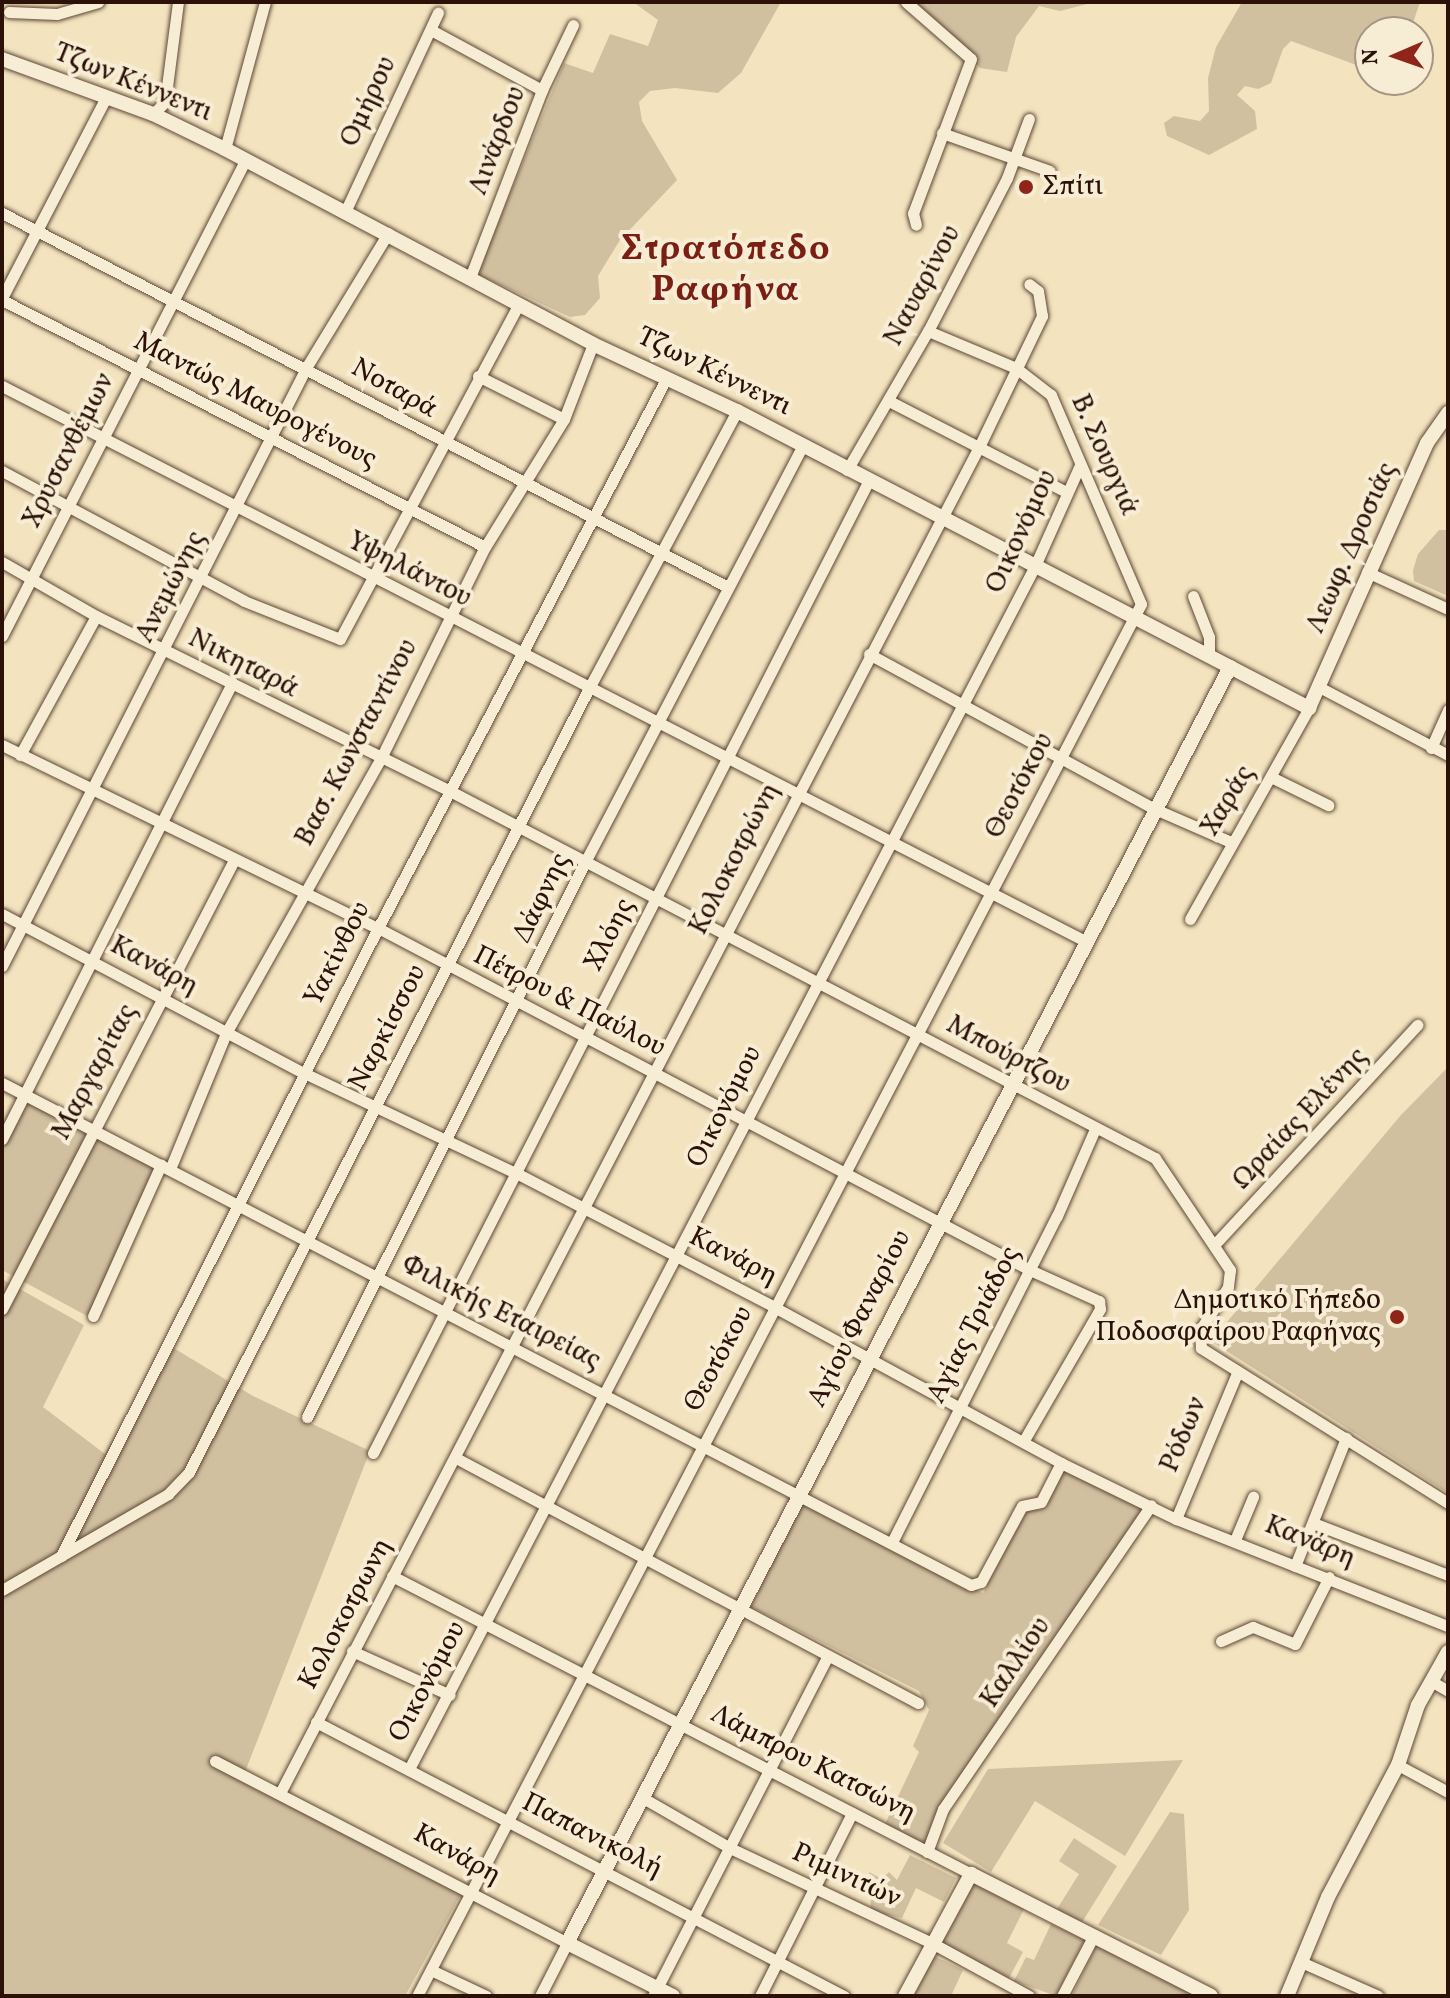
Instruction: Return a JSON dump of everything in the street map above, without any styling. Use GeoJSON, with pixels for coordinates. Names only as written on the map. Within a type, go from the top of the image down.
{"type":"FeatureCollection","features":[{"type":"Feature","properties":{"kind":"street"},"geometry":{"type":"LineString","coordinates":[[9,12],[57,14],[98,2]]}},
{"type":"Feature","properties":{"kind":"street"},"geometry":{"type":"LineString","coordinates":[[153,114],[165,102],[178,2]]}},
{"type":"Feature","properties":{"kind":"street"},"geometry":{"type":"LineString","coordinates":[[225,149],[265,2]]}},
{"type":"Feature","properties":{"kind":"street"},"geometry":{"type":"LineString","coordinates":[[906,2],[971,59],[913,213],[916,225]]}},
{"type":"Feature","properties":{"kind":"street","name":"Ομήρου"},"geometry":{"type":"LineString","coordinates":[[345,212],[438,13]]}},
{"type":"Feature","properties":{"kind":"street","name":"Λινάρδου"},"geometry":{"type":"LineString","coordinates":[[471,275],[542,90],[573,25]]}},
{"type":"Feature","properties":{"kind":"street"},"geometry":{"type":"LineString","coordinates":[[431,30],[542,90]]}},
{"type":"Feature","properties":{"kind":"street","name":"Τζων Κέννεντι"},"geometry":{"type":"LineString","coordinates":[[2,59],[153,114],[225,149],[471,275],[593,344],[737,411],[939,519],[1309,708]]}},
{"type":"Feature","properties":{"kind":"street"},"geometry":{"type":"LineString","coordinates":[[2,299],[106,97]]}},
{"type":"Feature","properties":{"kind":"street","name":"Ναυαρίνου"},"geometry":{"type":"LineString","coordinates":[[847,470],[928,331],[1015,158],[1029,119]]}},
{"type":"Feature","properties":{"kind":"street"},"geometry":{"type":"LineString","coordinates":[[942,133],[1050,171]]}},
{"type":"Feature","properties":{"kind":"street","name":"Χρυσανθέμων"},"geometry":{"type":"LineString","coordinates":[[2,636],[245,161]]}},
{"type":"Feature","properties":{"kind":"street","name":"Νοταρά"},"geometry":{"type":"LineString","coordinates":[[2,213],[306,368],[443,443],[661,549],[728,587]]}},
{"type":"Feature","properties":{"kind":"street","name":"Ανεμώνης"},"geometry":{"type":"LineString","coordinates":[[2,966],[94,794],[239,509],[306,368],[388,233]]}},
{"type":"Feature","properties":{"kind":"street","name":"Κολοκοτρώνη"},"geometry":{"type":"LineString","coordinates":[[456,1458],[794,796],[978,449],[1042,316],[1038,291],[1029,284]]}},
{"type":"Feature","properties":{"kind":"street","name":"Μαντώς Μαυρογένους"},"geometry":{"type":"LineString","coordinates":[[2,299],[275,436],[485,547]]}},
{"type":"Feature","properties":{"kind":"street"},"geometry":{"type":"LineString","coordinates":[[374,579],[408,507],[519,304]]}},
{"type":"Feature","properties":{"kind":"street","name":"Β. Σουργιά"},"geometry":{"type":"LineString","coordinates":[[928,331],[1016,368],[1051,395],[1141,600],[1135,619]]}},
{"type":"Feature","properties":{"kind":"street","name":"Βασ. Κωνσταντίνου"},"geometry":{"type":"LineString","coordinates":[[93,1316],[226,1033],[381,758],[485,547],[522,482],[564,419],[593,344]]}},
{"type":"Feature","properties":{"kind":"street"},"geometry":{"type":"LineString","coordinates":[[478,376],[564,419]]}},
{"type":"Feature","properties":{"kind":"street","name":"Υακίνθου"},"geometry":{"type":"LineString","coordinates":[[61,1556],[590,515],[666,379]]}},
{"type":"Feature","properties":{"kind":"street","name":"Υψηλάντου"},"geometry":{"type":"LineString","coordinates":[[2,386],[794,796],[1087,942]]}},
{"type":"Feature","properties":{"kind":"street"},"geometry":{"type":"LineString","coordinates":[[889,401],[1066,492]]}},
{"type":"Feature","properties":{"kind":"street","name":"Ναρκίσσου"},"geometry":{"type":"LineString","coordinates":[[2,1590],[168,1494],[189,1472],[588,690],[737,411]]}},
{"type":"Feature","properties":{"kind":"street","name":"Λεωφ. Δροσιάς"},"geometry":{"type":"LineString","coordinates":[[1309,708],[1321,688],[1367,572],[1427,443],[1448,413]]}},
{"type":"Feature","properties":{"kind":"street","name":"Δάφνης"},"geometry":{"type":"LineString","coordinates":[[307,1417],[376,1275],[518,1002],[584,864],[803,445]]}},
{"type":"Feature","properties":{"kind":"street","name":"Οικονόμου"},"geometry":{"type":"LineString","coordinates":[[409,1769],[548,1508],[746,1119],[1034,568],[1080,465]]}},
{"type":"Feature","properties":{"kind":"street","name":"Νικηταρά"},"geometry":{"type":"LineString","coordinates":[[2,471],[288,622],[340,639],[374,579]]}},
{"type":"Feature","properties":{"kind":"street","name":"Χλόης"},"geometry":{"type":"LineString","coordinates":[[373,1453],[868,482]]}},
{"type":"Feature","properties":{"kind":"street","name":"Νικηταρά"},"geometry":{"type":"LineString","coordinates":[[2,562],[96,616],[381,758]]}},
{"type":"Feature","properties":{"kind":"street"},"geometry":{"type":"LineString","coordinates":[[1367,572],[1448,609]]}},
{"type":"Feature","properties":{"kind":"street"},"geometry":{"type":"LineString","coordinates":[[1193,596],[1209,637],[1209,657]]}},
{"type":"Feature","properties":{"kind":"street"},"geometry":{"type":"LineString","coordinates":[[20,755],[96,616]]}},
{"type":"Feature","properties":{"kind":"street","name":"Θεοτόκου"},"geometry":{"type":"LineString","coordinates":[[417,1996],[506,1820],[647,1556],[700,1445],[919,1035],[1135,619]]}},
{"type":"Feature","properties":{"kind":"street"},"geometry":{"type":"LineString","coordinates":[[869,654],[1155,809],[1231,842]]}},
{"type":"Feature","properties":{"kind":"street","name":"Αγίου Φαναρίου"},"geometry":{"type":"LineString","coordinates":[[540,1996],[938,1223],[1230,667]]}},
{"type":"Feature","properties":{"kind":"street"},"geometry":{"type":"LineString","coordinates":[[2,1139],[163,827],[232,683]]}},
{"type":"Feature","properties":{"kind":"street"},"geometry":{"type":"LineString","coordinates":[[1321,688],[1448,755]]}},
{"type":"Feature","properties":{"kind":"street","name":"Χαράς"},"geometry":{"type":"LineString","coordinates":[[1190,919],[1309,708]]}},
{"type":"Feature","properties":{"kind":"street"},"geometry":{"type":"LineString","coordinates":[[1431,748],[1448,710]]}},
{"type":"Feature","properties":{"kind":"street","name":"Πέτρου & Παύλου"},"geometry":{"type":"LineString","coordinates":[[2,745],[94,794],[378,928],[446,967],[746,1119],[938,1223],[1030,1270],[1097,1299],[1098,1314],[1024,1440]]}},
{"type":"Feature","properties":{"kind":"street","name":"Μπούρτζου"},"geometry":{"type":"LineString","coordinates":[[381,758],[450,791],[654,902],[725,933],[816,984],[1158,1161],[1216,1243],[1230,1282],[1198,1337],[1201,1348],[1448,1503]]}},
{"type":"Feature","properties":{"kind":"street"},"geometry":{"type":"LineString","coordinates":[[1271,777],[1328,805]]}},
{"type":"Feature","properties":{"kind":"street","name":"Μαργαρίτας"},"geometry":{"type":"LineString","coordinates":[[2,1309],[91,1128],[234,860]]}},
{"type":"Feature","properties":{"kind":"street","name":"Κανάρη"},"geometry":{"type":"LineString","coordinates":[[2,914],[304,1073],[377,1104],[445,1141],[516,1173],[1024,1440],[1061,1463],[1176,1519],[1448,1626]]}},
{"type":"Feature","properties":{"kind":"street","name":"Ωραίας Ελένης"},"geometry":{"type":"LineString","coordinates":[[1216,1243],[1417,1025]]}},
{"type":"Feature","properties":{"kind":"street","name":"Φιλικής Εταιρείας"},"geometry":{"type":"LineString","coordinates":[[2,1083],[976,1586],[1021,1507],[1041,1502],[1061,1463]]}},
{"type":"Feature","properties":{"kind":"street","name":"Αγίας Τριάδος"},"geometry":{"type":"LineString","coordinates":[[892,1542],[1030,1270],[1095,1129]]}},
{"type":"Feature","properties":{"kind":"street","name":"Ρόδων"},"geometry":{"type":"LineString","coordinates":[[1176,1519],[1238,1371]]}},
{"type":"Feature","properties":{"kind":"street"},"geometry":{"type":"LineString","coordinates":[[1295,1566],[1346,1438]]}},
{"type":"Feature","properties":{"kind":"street"},"geometry":{"type":"LineString","coordinates":[[456,1458],[548,1508],[647,1556],[827,1657],[918,1703]]}},
{"type":"Feature","properties":{"kind":"street","name":"Κολοκοτρωνη"},"geometry":{"type":"LineString","coordinates":[[280,1793],[456,1458]]}},
{"type":"Feature","properties":{"kind":"street"},"geometry":{"type":"LineString","coordinates":[[1235,1540],[1253,1497]]}},
{"type":"Feature","properties":{"kind":"street","name":"Καλλίου"},"geometry":{"type":"LineString","coordinates":[[927,1852],[943,1809],[1151,1505]]}},
{"type":"Feature","properties":{"kind":"street"},"geometry":{"type":"LineString","coordinates":[[1313,1523],[1448,1575]]}},
{"type":"Feature","properties":{"kind":"street","name":"Λάμπρου Κατσώνη"},"geometry":{"type":"LineString","coordinates":[[392,1576],[1211,1996]]}},
{"type":"Feature","properties":{"kind":"street"},"geometry":{"type":"LineString","coordinates":[[1221,1641],[1253,1627],[1295,1644],[1329,1577]]}},
{"type":"Feature","properties":{"kind":"street"},"geometry":{"type":"LineString","coordinates":[[352,1651],[450,1695]]}},
{"type":"Feature","properties":{"kind":"street"},"geometry":{"type":"LineString","coordinates":[[1287,1996],[1328,1897],[1398,1765],[1431,1681],[1448,1652]]}},
{"type":"Feature","properties":{"kind":"street"},"geometry":{"type":"LineString","coordinates":[[655,1992],[827,1657]]}},
{"type":"Feature","properties":{"kind":"street"},"geometry":{"type":"LineString","coordinates":[[1431,1681],[1448,1691]]}},
{"type":"Feature","properties":{"kind":"street","name":"Παπανικολή"},"geometry":{"type":"LineString","coordinates":[[316,1722],[694,1914],[844,1996]]}},
{"type":"Feature","properties":{"kind":"street","name":"Κανάρη"},"geometry":{"type":"LineString","coordinates":[[215,1761],[567,1943],[655,1992],[673,1996]]}},
{"type":"Feature","properties":{"kind":"street"},"geometry":{"type":"LineString","coordinates":[[1398,1765],[1448,1792]]}},
{"type":"Feature","properties":{"kind":"street","name":"Ριμινιτών"},"geometry":{"type":"LineString","coordinates":[[643,1798],[730,1848],[932,1943],[1029,1996]]}},
{"type":"Feature","properties":{"kind":"street"},"geometry":{"type":"LineString","coordinates":[[760,1996],[852,1813]]}},
{"type":"Feature","properties":{"kind":"street"},"geometry":{"type":"LineString","coordinates":[[905,1996],[971,1874]]}},
{"type":"Feature","properties":{"kind":"street"},"geometry":{"type":"LineString","coordinates":[[1062,1996],[1094,1935]]}},
{"type":"Feature","properties":{"kind":"street"},"geometry":{"type":"LineString","coordinates":[[1301,1962],[1378,1996]]}},
{"type":"Feature","properties":{"kind":"street"},"geometry":{"type":"LineString","coordinates":[[431,1970],[486,1996]]}},
{"type":"Feature","properties":{"kind":"shaded area"},"geometry":{"type":"Polygon","coordinates":[[[633,2],[781,2],[741,73],[718,93],[675,88],[650,91],[639,102],[642,121],[677,180],[620,240],[598,276],[600,298],[585,315],[570,317],[477,274],[564,63],[593,73],[610,34],[648,46],[658,20],[633,2]]]}},
{"type":"Feature","properties":{"kind":"shaded area"},"geometry":{"type":"Polygon","coordinates":[[[913,2],[1095,2],[1060,11],[1039,6],[1016,37],[1007,72],[980,68],[913,2]]]}},
{"type":"Feature","properties":{"kind":"shaded area"},"geometry":{"type":"Polygon","coordinates":[[[1242,2],[1420,2],[1415,16],[1354,16],[1354,64],[1291,41],[1283,49],[1271,83],[1258,89],[1245,86],[1237,95],[1255,111],[1257,129],[1209,155],[1167,136],[1164,123],[1174,116],[1200,121],[1209,111],[1208,78],[1216,47],[1242,2]]]}},
{"type":"Feature","properties":{"kind":"shaded area"},"geometry":{"type":"Polygon","coordinates":[[[1439,530],[1448,530],[1448,596],[1414,581],[1413,570],[1418,554],[1439,530]]]}},
{"type":"Feature","properties":{"kind":"shaded area"},"geometry":{"type":"Polygon","coordinates":[[[1448,1067],[1448,1493],[1211,1341],[1401,1115],[1448,1067]]]}},
{"type":"Feature","properties":{"kind":"shaded area"},"geometry":{"type":"Polygon","coordinates":[[[27,1102],[104,1135],[157,1167],[89,1317],[2,1270],[2,1151],[27,1102]]]}},
{"type":"Feature","properties":{"kind":"shaded area"},"geometry":{"type":"Polygon","coordinates":[[[2,1279],[84,1325],[43,1407],[105,1454],[167,1344],[253,1396],[370,1451],[245,1772],[461,1894],[405,1996],[2,1996],[2,1279]]]}},
{"type":"Feature","properties":{"kind":"shaded area"},"geometry":{"type":"Polygon","coordinates":[[[1063,1464],[1147,1506],[926,1846],[885,1824],[919,1752],[913,1746],[929,1710],[919,1691],[751,1607],[802,1497],[983,1593],[1027,1508],[1040,1510],[1063,1464]]]}},
{"type":"Feature","properties":{"kind":"shaded area"},"geometry":{"type":"Polygon","coordinates":[[[1183,1760],[1125,1856],[1035,1801],[991,1872],[943,1843],[988,1769],[1183,1760]]]}},
{"type":"Feature","properties":{"kind":"shaded area"},"geometry":{"type":"Polygon","coordinates":[[[1170,1812],[1184,1814],[1189,1910],[1161,1955],[1098,1925],[1170,1812]]]}},
{"type":"Feature","properties":{"kind":"shaded area"},"geometry":{"type":"Polygon","coordinates":[[[1074,1838],[1117,1866],[1081,1924],[1057,1909],[1079,1874],[1059,1861],[1074,1838]]]}},
{"type":"Feature","properties":{"kind":"shaded area"},"geometry":{"type":"Polygon","coordinates":[[[910,1855],[956,1878],[944,1902],[916,1888],[902,1918],[871,1911],[869,1872],[882,1879],[889,1872],[897,1880],[910,1855]]]}},
{"type":"Feature","properties":{"kind":"shaded area"},"geometry":{"type":"Polygon","coordinates":[[[974,1882],[1025,1907],[1007,1943],[1023,1952],[1008,1980],[941,1943],[974,1882]]]}},
{"type":"Feature","properties":{"kind":"shaded area"},"geometry":{"type":"Polygon","coordinates":[[[1051,1924],[1085,1940],[1056,1996],[1014,1981],[1026,1957],[1034,1960],[1051,1924]]]}},
{"type":"Feature","properties":{"kind":"shaded area"},"geometry":{"type":"Polygon","coordinates":[[[1096,1946],[1200,1996],[1072,1996],[1096,1946]]]}},
{"type":"Feature","properties":{"kind":"shaded area"},"geometry":{"type":"Polygon","coordinates":[[[934,1956],[963,1970],[951,1996],[914,1996],[934,1956]]]}},
{"type":"Feature","properties":{"kind":"place","name":"Σπίτι"},"geometry":{"type":"Point","coordinates":[1026,187]}},
{"type":"Feature","properties":{"kind":"place","name":"Δημοτικό Γήπεδο Ποδοσφαίρου Ραφήνας"},"geometry":{"type":"Point","coordinates":[1397,1317]}},
{"type":"Feature","properties":{"kind":"district","name":"Στρατόπεδο Ραφήνα"},"geometry":{"type":"Point","coordinates":[726,270]}}]}
